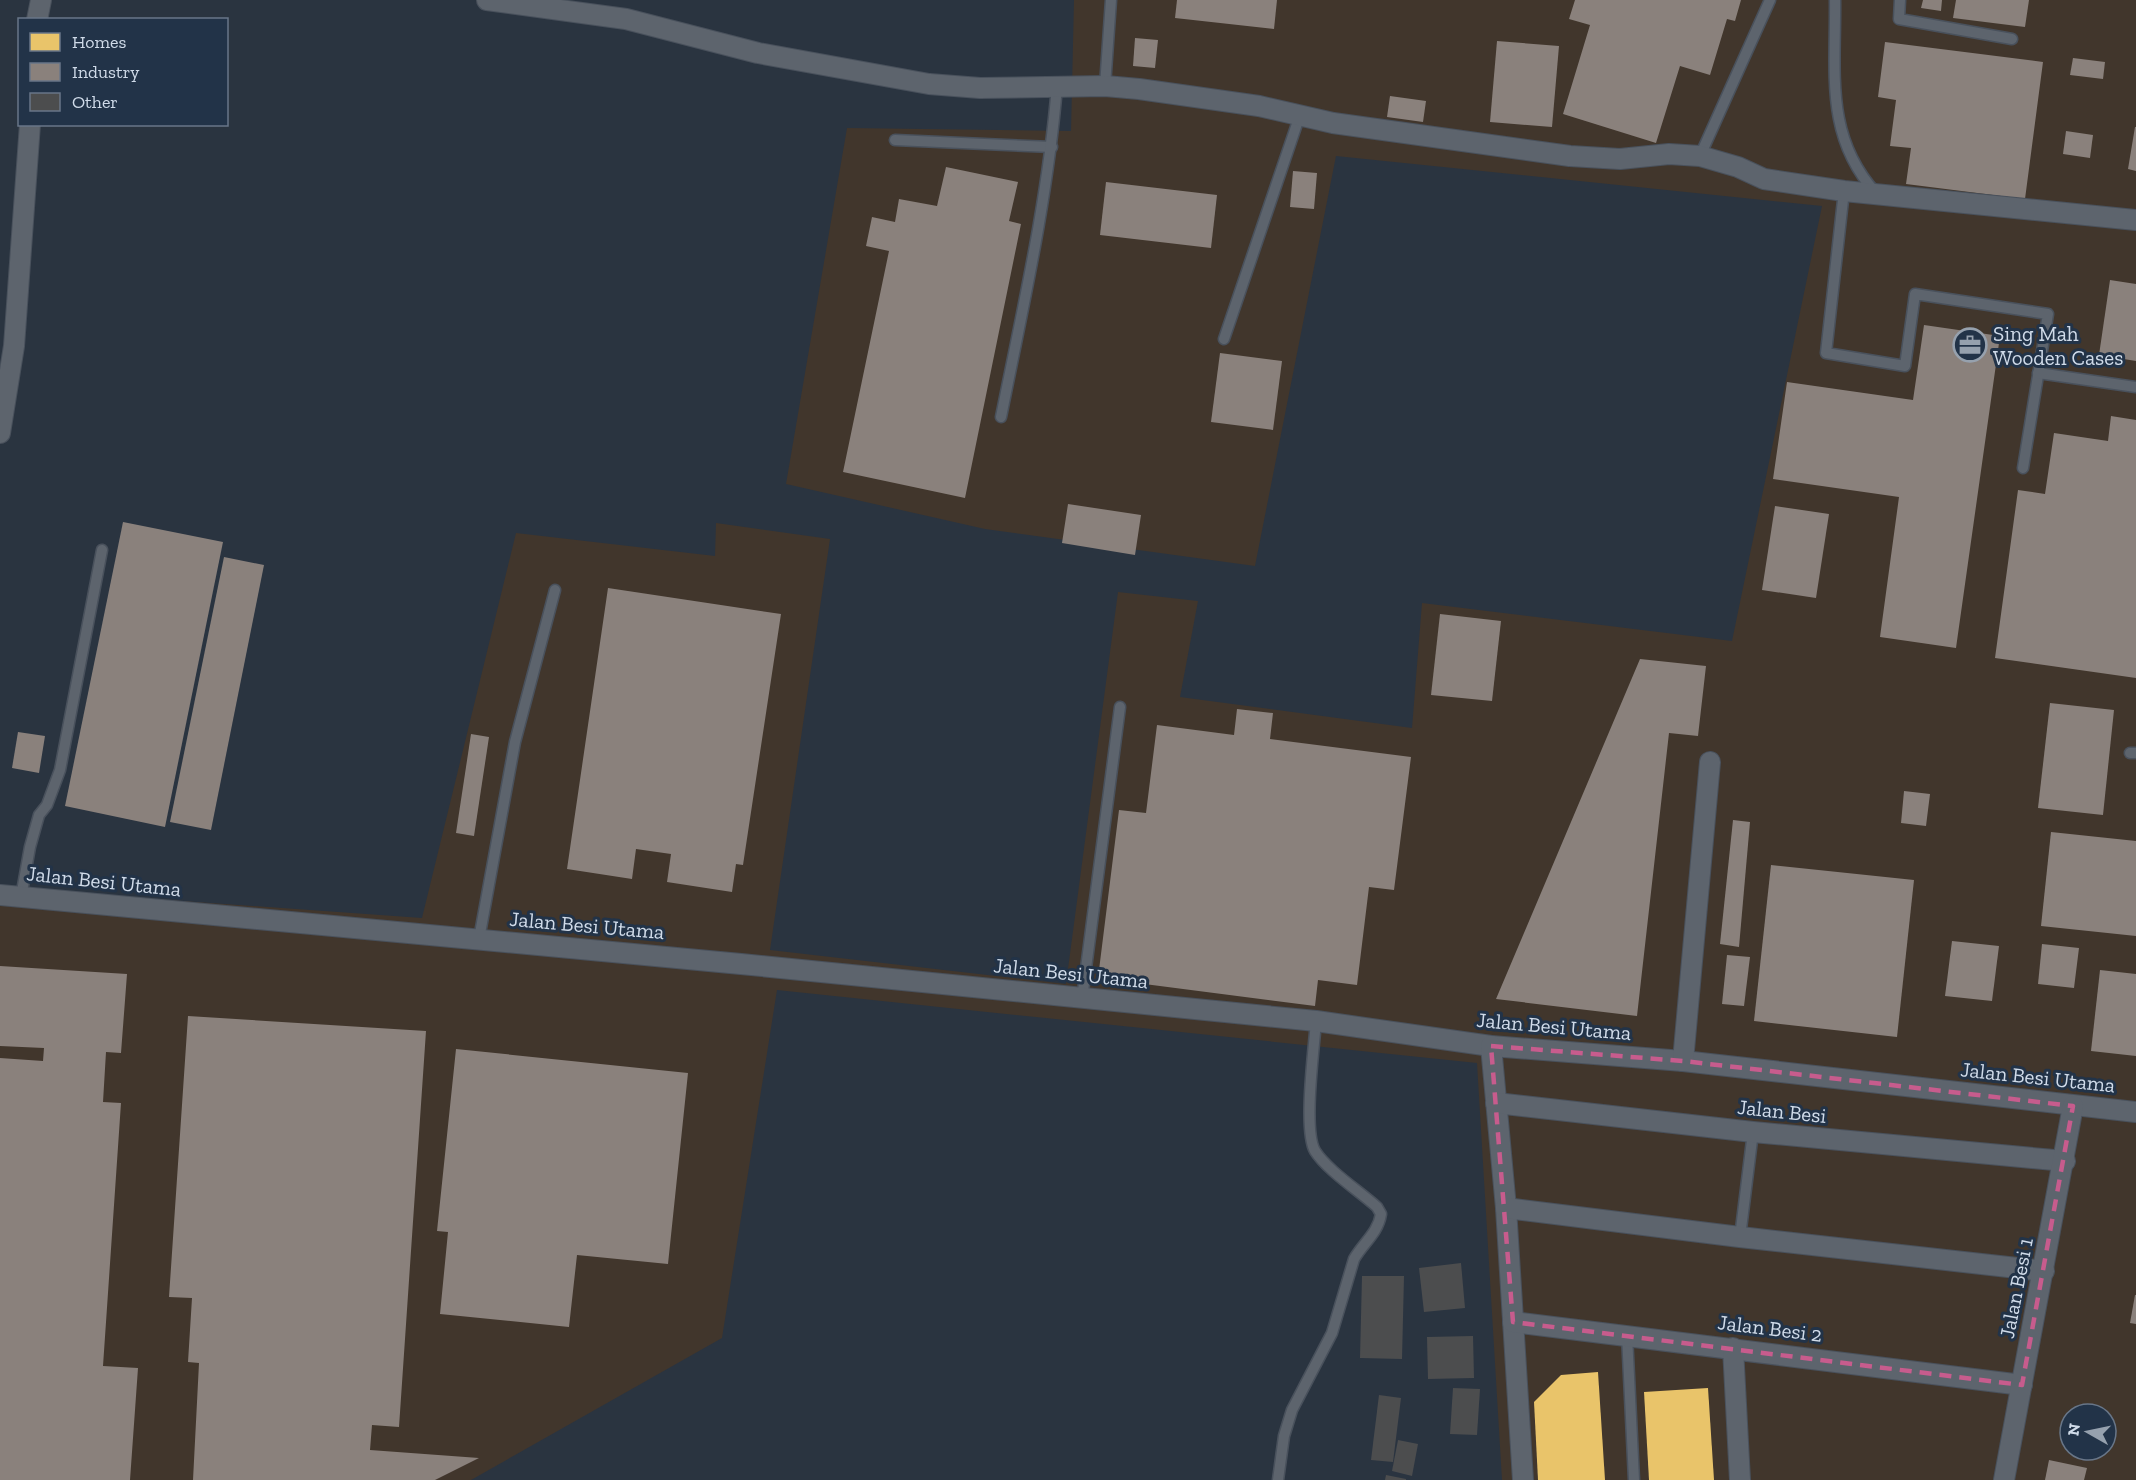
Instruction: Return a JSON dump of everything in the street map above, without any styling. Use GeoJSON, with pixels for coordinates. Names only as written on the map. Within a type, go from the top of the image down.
{"type":"FeatureCollection","features":[{"type":"Feature","properties":{"kind":"street"},"geometry":{"type":"LineString","coordinates":[[37,18],[41,0]]}},
{"type":"Feature","properties":{"kind":"street"},"geometry":{"type":"LineString","coordinates":[[487,0],[626,19],[758,53],[929,84],[980,88],[1105,86],[1259,106],[1333,123],[1570,156],[1620,159],[1669,154],[1700,156],[1738,167],[1764,179],[1876,194],[2136,220]]}},
{"type":"Feature","properties":{"kind":"street"},"geometry":{"type":"LineString","coordinates":[[0,433],[14,346],[30,126]]}},
{"type":"Feature","properties":{"kind":"street"},"geometry":{"type":"LineString","coordinates":[[1683,1061],[1710,762]]}},
{"type":"Feature","properties":{"kind":"street","name":"Jalan Besi Utama"},"geometry":{"type":"LineString","coordinates":[[0,895],[479,939],[1316,1021],[1491,1046],[1683,1061],[2136,1112]]}},
{"type":"Feature","properties":{"kind":"street"},"geometry":{"type":"LineString","coordinates":[[1491,1046],[1506,1208],[1523,1480]]}},
{"type":"Feature","properties":{"kind":"street","name":"Jalan Besi"},"geometry":{"type":"LineString","coordinates":[[1496,1103],[1753,1132],[2065,1161]]}},
{"type":"Feature","properties":{"kind":"street","name":"Jalan Besi 1"},"geometry":{"type":"LineString","coordinates":[[2004,1480],[2065,1161],[2073,1106]]}},
{"type":"Feature","properties":{"kind":"street"},"geometry":{"type":"LineString","coordinates":[[1506,1208],[2044,1271]]}},
{"type":"Feature","properties":{"kind":"street","name":"Jalan Besi 2"},"geometry":{"type":"LineString","coordinates":[[1513,1322],[2022,1385]]}},
{"type":"Feature","properties":{"kind":"street"},"geometry":{"type":"LineString","coordinates":[[1733,1348],[1740,1480]]}},
{"type":"Feature","properties":{"kind":"lane"},"geometry":{"type":"LineString","coordinates":[[1105,86],[1111,0]]}},
{"type":"Feature","properties":{"kind":"lane"},"geometry":{"type":"LineString","coordinates":[[1700,156],[1770,0]]}},
{"type":"Feature","properties":{"kind":"lane"},"geometry":{"type":"LineString","coordinates":[[1835,0],[1834,100],[1854,161],[1862,178],[1876,194]]}},
{"type":"Feature","properties":{"kind":"lane"},"geometry":{"type":"LineString","coordinates":[[1900,0],[1899,19],[2012,39]]}},
{"type":"Feature","properties":{"kind":"lane"},"geometry":{"type":"LineString","coordinates":[[1001,417],[1038,234],[1052,147],[1056,86]]}},
{"type":"Feature","properties":{"kind":"lane"},"geometry":{"type":"LineString","coordinates":[[1224,339],[1300,115]]}},
{"type":"Feature","properties":{"kind":"lane"},"geometry":{"type":"LineString","coordinates":[[895,140],[1052,147]]}},
{"type":"Feature","properties":{"kind":"lane"},"geometry":{"type":"LineString","coordinates":[[1844,190],[1826,353],[1905,366],[1915,294],[2048,314],[2023,468]]}},
{"type":"Feature","properties":{"kind":"lane"},"geometry":{"type":"LineString","coordinates":[[2038,373],[2136,387]]}},
{"type":"Feature","properties":{"kind":"lane"},"geometry":{"type":"LineString","coordinates":[[21,897],[30,847],[39,814],[47,805],[60,770],[102,550]]}},
{"type":"Feature","properties":{"kind":"lane"},"geometry":{"type":"LineString","coordinates":[[479,939],[515,742],[555,590]]}},
{"type":"Feature","properties":{"kind":"lane"},"geometry":{"type":"LineString","coordinates":[[1082,999],[1120,707]]}},
{"type":"Feature","properties":{"kind":"lane"},"geometry":{"type":"LineString","coordinates":[[1278,1480],[1284,1436],[1292,1410],[1332,1333],[1354,1259],[1360,1248],[1375,1233],[1381,1214],[1377,1207],[1320,1157],[1311,1141],[1310,1121],[1316,1021]]}},
{"type":"Feature","properties":{"kind":"lane"},"geometry":{"type":"LineString","coordinates":[[1740,1237],[1753,1132]]}},
{"type":"Feature","properties":{"kind":"lane"},"geometry":{"type":"LineString","coordinates":[[1627,1335],[1634,1480]]}},
{"type":"Feature","properties":{"kind":"highlighted area"},"geometry":{"type":"Polygon","coordinates":[[[1491,1046],[1683,1061],[2073,1106],[2022,1385],[1513,1322],[1491,1046]]]}},
{"type":"Feature","properties":{"kind":"shaded area"},"geometry":{"type":"Polygon","coordinates":[[[1074,0],[2136,0],[2136,1480],[1502,1480],[1477,1063],[777,990],[722,1338],[471,1480],[0,1480],[0,888],[422,918],[516,533],[715,556],[716,523],[830,539],[770,950],[1066,984],[1118,592],[1198,601],[1180,697],[1412,728],[1422,603],[1732,641],[1822,206],[1336,156],[1255,566],[985,529],[786,484],[847,128],[1071,131],[1074,0]]]}},
{"type":"Feature","properties":{"kind":"building: Homes"},"geometry":{"type":"Polygon","coordinates":[[[1598,1372],[1605,1480],[1538,1480],[1534,1402],[1561,1375],[1598,1372]]]}},
{"type":"Feature","properties":{"kind":"building: Homes"},"geometry":{"type":"Polygon","coordinates":[[[1708,1388],[1714,1480],[1649,1480],[1644,1392],[1708,1388]]]}},
{"type":"Feature","properties":{"kind":"building: Industry"},"geometry":{"type":"Polygon","coordinates":[[[1177,0],[1277,0],[1274,29],[1175,18],[1177,0]]]}},
{"type":"Feature","properties":{"kind":"building: Industry"},"geometry":{"type":"Polygon","coordinates":[[[1575,0],[1741,0],[1735,21],[1727,19],[1710,75],[1680,66],[1656,143],[1563,114],[1590,25],[1569,19],[1575,0]]]}},
{"type":"Feature","properties":{"kind":"building: Industry"},"geometry":{"type":"Polygon","coordinates":[[[1923,0],[1942,0],[1941,11],[1921,8],[1923,0]]]}},
{"type":"Feature","properties":{"kind":"building: Industry"},"geometry":{"type":"Polygon","coordinates":[[[1956,0],[2029,0],[2025,27],[1953,18],[1956,0]]]}},
{"type":"Feature","properties":{"kind":"building: Industry"},"geometry":{"type":"Polygon","coordinates":[[[1135,38],[1158,40],[1155,68],[1133,66],[1135,38]]]}},
{"type":"Feature","properties":{"kind":"building: Industry"},"geometry":{"type":"Polygon","coordinates":[[[1497,41],[1559,46],[1552,127],[1490,122],[1497,41]]]}},
{"type":"Feature","properties":{"kind":"building: Industry"},"geometry":{"type":"Polygon","coordinates":[[[1885,42],[2043,62],[2025,199],[1906,184],[1911,148],[1890,146],[1896,100],[1878,97],[1885,42]]]}},
{"type":"Feature","properties":{"kind":"building: Industry"},"geometry":{"type":"Polygon","coordinates":[[[2073,58],[2105,62],[2103,79],[2070,75],[2073,58]]]}},
{"type":"Feature","properties":{"kind":"building: Industry"},"geometry":{"type":"Polygon","coordinates":[[[1390,96],[1426,101],[1423,122],[1387,117],[1390,96]]]}},
{"type":"Feature","properties":{"kind":"building: Industry"},"geometry":{"type":"Polygon","coordinates":[[[2136,127],[2136,171],[2128,169],[2136,127]]]}},
{"type":"Feature","properties":{"kind":"building: Industry"},"geometry":{"type":"Polygon","coordinates":[[[2066,131],[2093,135],[2090,158],[2063,154],[2066,131]]]}},
{"type":"Feature","properties":{"kind":"building: Industry"},"geometry":{"type":"Polygon","coordinates":[[[946,167],[1018,182],[1009,221],[1021,224],[965,498],[843,472],[889,251],[866,246],[872,217],[895,222],[899,199],[937,206],[946,167]]]}},
{"type":"Feature","properties":{"kind":"building: Industry"},"geometry":{"type":"Polygon","coordinates":[[[1293,171],[1317,173],[1314,209],[1290,207],[1293,171]]]}},
{"type":"Feature","properties":{"kind":"building: Industry"},"geometry":{"type":"Polygon","coordinates":[[[1106,182],[1217,195],[1211,248],[1100,235],[1106,182]]]}},
{"type":"Feature","properties":{"kind":"building: Industry"},"geometry":{"type":"Polygon","coordinates":[[[2110,280],[2136,284],[2136,361],[2099,355],[2110,280]]]}},
{"type":"Feature","properties":{"kind":"building: Industry"},"geometry":{"type":"Polygon","coordinates":[[[1924,325],[2000,336],[1956,648],[1880,637],[1899,497],[1773,479],[1787,382],[1913,400],[1924,325]]]}},
{"type":"Feature","properties":{"kind":"building: Industry"},"geometry":{"type":"Polygon","coordinates":[[[1220,353],[1282,361],[1273,430],[1211,422],[1220,353]]]}},
{"type":"Feature","properties":{"kind":"building: Industry"},"geometry":{"type":"Polygon","coordinates":[[[2111,416],[2136,420],[2136,678],[1995,658],[2018,490],[2045,494],[2054,433],[2108,441],[2111,416]]]}},
{"type":"Feature","properties":{"kind":"building: Industry"},"geometry":{"type":"Polygon","coordinates":[[[1068,504],[1141,515],[1135,555],[1062,543],[1068,504]]]}},
{"type":"Feature","properties":{"kind":"building: Industry"},"geometry":{"type":"Polygon","coordinates":[[[1775,506],[1829,514],[1816,598],[1762,590],[1775,506]]]}},
{"type":"Feature","properties":{"kind":"building: Industry"},"geometry":{"type":"Polygon","coordinates":[[[123,522],[223,542],[165,827],[65,806],[123,522]]]}},
{"type":"Feature","properties":{"kind":"building: Industry"},"geometry":{"type":"Polygon","coordinates":[[[224,557],[264,565],[211,830],[170,822],[224,557]]]}},
{"type":"Feature","properties":{"kind":"building: Industry"},"geometry":{"type":"Polygon","coordinates":[[[608,588],[781,614],[743,865],[736,864],[732,892],[667,882],[671,854],[636,849],[632,879],[567,869],[608,588]]]}},
{"type":"Feature","properties":{"kind":"building: Industry"},"geometry":{"type":"Polygon","coordinates":[[[1440,614],[1501,621],[1492,701],[1431,695],[1440,614]]]}},
{"type":"Feature","properties":{"kind":"building: Industry"},"geometry":{"type":"Polygon","coordinates":[[[1640,659],[1706,666],[1698,736],[1669,733],[1637,1016],[1496,999],[1640,659]]]}},
{"type":"Feature","properties":{"kind":"building: Industry"},"geometry":{"type":"Polygon","coordinates":[[[2050,703],[2114,710],[2103,815],[2038,808],[2050,703]]]}},
{"type":"Feature","properties":{"kind":"building: Industry"},"geometry":{"type":"Polygon","coordinates":[[[1237,709],[1273,713],[1270,739],[1411,757],[1394,890],[1369,887],[1357,985],[1318,980],[1315,1006],[1098,978],[1119,810],[1146,813],[1157,725],[1234,735],[1237,709]]]}},
{"type":"Feature","properties":{"kind":"building: Industry"},"geometry":{"type":"Polygon","coordinates":[[[18,732],[45,736],[39,773],[12,768],[18,732]]]}},
{"type":"Feature","properties":{"kind":"building: Industry"},"geometry":{"type":"Polygon","coordinates":[[[471,734],[489,737],[474,836],[456,833],[471,734]]]}},
{"type":"Feature","properties":{"kind":"building: Industry"},"geometry":{"type":"Polygon","coordinates":[[[1904,791],[1930,794],[1926,826],[1901,823],[1904,791]]]}},
{"type":"Feature","properties":{"kind":"building: Industry"},"geometry":{"type":"Polygon","coordinates":[[[1733,820],[1750,822],[1739,947],[1720,944],[1733,820]]]}},
{"type":"Feature","properties":{"kind":"building: Industry"},"geometry":{"type":"Polygon","coordinates":[[[2051,832],[2136,841],[2136,936],[2041,926],[2051,832]]]}},
{"type":"Feature","properties":{"kind":"building: Industry"},"geometry":{"type":"Polygon","coordinates":[[[1771,865],[1914,880],[1897,1037],[1754,1021],[1771,865]]]}},
{"type":"Feature","properties":{"kind":"building: Industry"},"geometry":{"type":"Polygon","coordinates":[[[1952,941],[1999,946],[1992,1001],[1945,996],[1952,941]]]}},
{"type":"Feature","properties":{"kind":"building: Industry"},"geometry":{"type":"Polygon","coordinates":[[[2042,944],[2079,948],[2074,988],[2038,984],[2042,944]]]}},
{"type":"Feature","properties":{"kind":"building: Industry"},"geometry":{"type":"Polygon","coordinates":[[[1727,955],[1750,957],[1744,1006],[1722,1004],[1727,955]]]}},
{"type":"Feature","properties":{"kind":"building: Industry"},"geometry":{"type":"Polygon","coordinates":[[[0,966],[127,974],[121,1053],[106,1052],[103,1102],[121,1103],[103,1366],[138,1368],[130,1480],[0,1480],[0,1058],[43,1061],[44,1048],[0,1046],[0,966]]]}},
{"type":"Feature","properties":{"kind":"building: Industry"},"geometry":{"type":"Polygon","coordinates":[[[2100,970],[2136,974],[2136,1056],[2091,1051],[2100,970]]]}},
{"type":"Feature","properties":{"kind":"building: Industry"},"geometry":{"type":"Polygon","coordinates":[[[188,1016],[426,1031],[399,1427],[372,1425],[370,1450],[479,1458],[435,1480],[193,1480],[199,1363],[188,1362],[192,1298],[169,1297],[188,1016]]]}},
{"type":"Feature","properties":{"kind":"building: Industry"},"geometry":{"type":"Polygon","coordinates":[[[456,1049],[688,1073],[668,1264],[577,1255],[569,1327],[440,1314],[448,1232],[437,1231],[456,1049]]]}},
{"type":"Feature","properties":{"kind":"building: Industry"},"geometry":{"type":"Polygon","coordinates":[[[2136,1295],[2136,1324],[2130,1323],[2136,1295]]]}},
{"type":"Feature","properties":{"kind":"building: Industry"},"geometry":{"type":"Polygon","coordinates":[[[2049,1460],[2087,1468],[2084,1480],[2045,1480],[2049,1460]]]}},
{"type":"Feature","properties":{"kind":"building: Other"},"geometry":{"type":"Polygon","coordinates":[[[1461,1263],[1465,1308],[1424,1312],[1419,1268],[1461,1263]]]}},
{"type":"Feature","properties":{"kind":"building: Other"},"geometry":{"type":"Polygon","coordinates":[[[1362,1276],[1404,1276],[1402,1359],[1360,1358],[1362,1276]]]}},
{"type":"Feature","properties":{"kind":"building: Other"},"geometry":{"type":"Polygon","coordinates":[[[1473,1336],[1474,1378],[1428,1379],[1427,1337],[1473,1336]]]}},
{"type":"Feature","properties":{"kind":"building: Other"},"geometry":{"type":"Polygon","coordinates":[[[1453,1388],[1480,1389],[1477,1435],[1450,1434],[1453,1388]]]}},
{"type":"Feature","properties":{"kind":"building: Other"},"geometry":{"type":"Polygon","coordinates":[[[1379,1395],[1401,1398],[1393,1462],[1371,1460],[1379,1395]]]}},
{"type":"Feature","properties":{"kind":"building: Other"},"geometry":{"type":"Polygon","coordinates":[[[1398,1440],[1418,1444],[1412,1476],[1392,1471],[1398,1440]]]}},
{"type":"Feature","properties":{"kind":"building: Other"},"geometry":{"type":"Polygon","coordinates":[[[1386,1475],[1406,1479],[1406,1480],[1385,1480],[1386,1475]]]}},
{"type":"Feature","properties":{"kind":"place","name":"Sing Mah Wooden Cases"},"geometry":{"type":"Point","coordinates":[1970,345]}}]}
